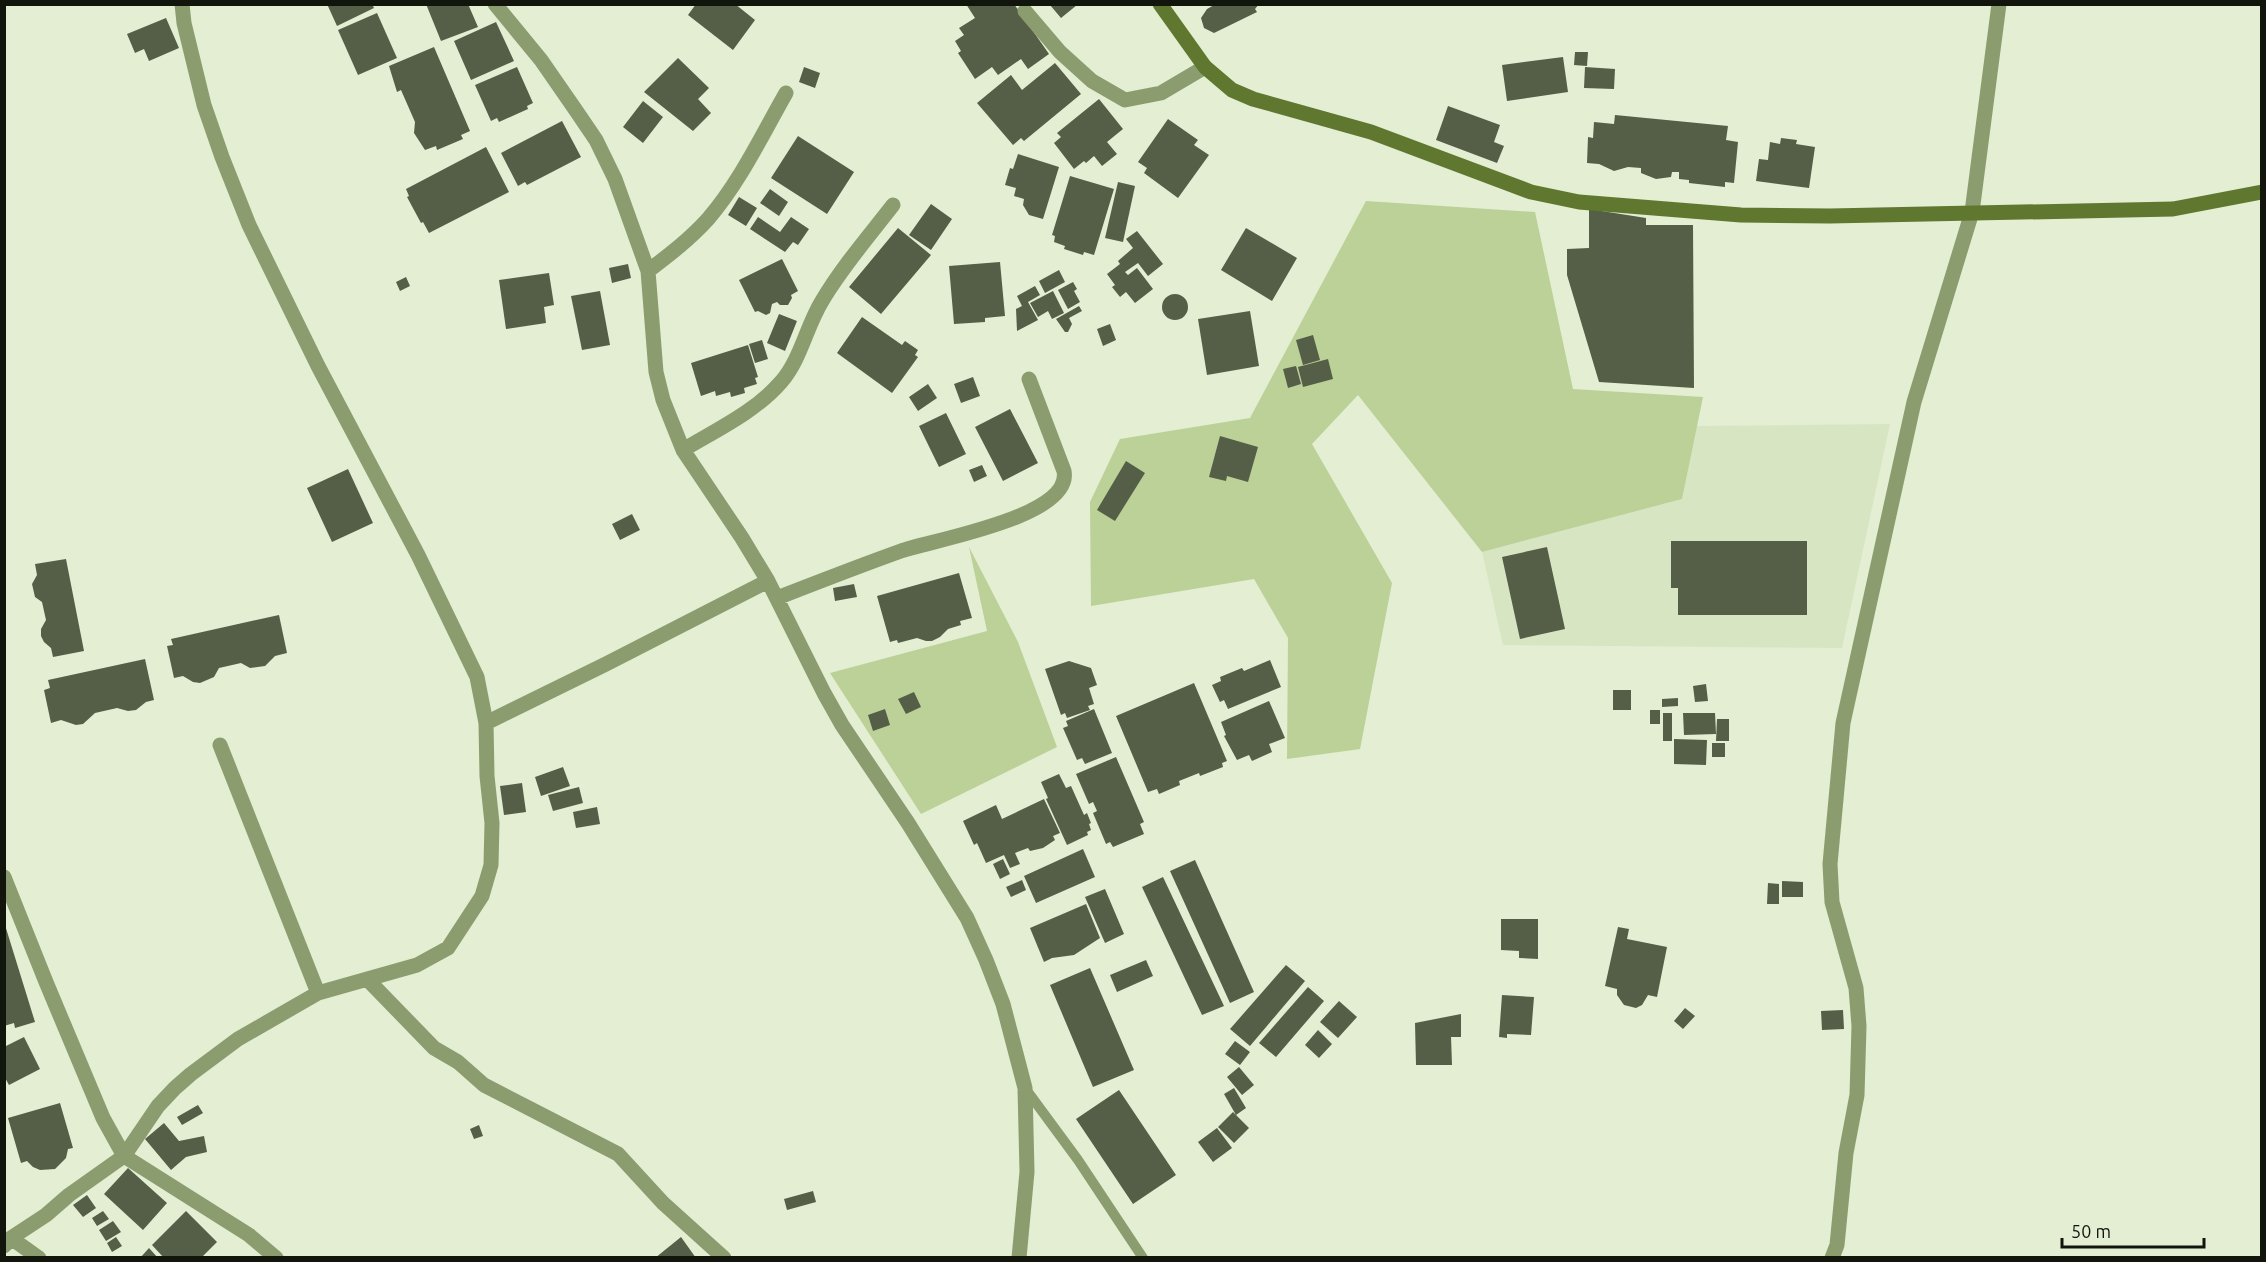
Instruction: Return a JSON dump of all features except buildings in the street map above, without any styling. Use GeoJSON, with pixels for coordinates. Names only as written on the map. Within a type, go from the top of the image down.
{"type":"FeatureCollection","features":[{"type":"Feature","properties":{"kind":"street"},"geometry":{"type":"LineString","coordinates":[[39,1257],[8,1242],[124,1156],[158,1106],[191,1074],[238,1039],[318,993],[417,965],[448,948],[482,896],[491,865],[492,823],[486,723],[477,677],[459,636],[318,366],[249,225],[204,105],[192,62],[182,4]]}},
{"type":"Feature","properties":{"kind":"street"},"geometry":{"type":"LineString","coordinates":[[495,4],[542,60],[596,140],[615,179],[648,271],[656,372],[663,400],[683,450],[768,581],[842,725],[914,832],[967,918],[1004,1004],[1025,1088],[1027,1172],[1018,1257]]}},
{"type":"Feature","properties":{"kind":"street"},"geometry":{"type":"LineString","coordinates":[[1160,4],[1205,68],[1232,90],[1253,99],[1371,132],[1531,192],[1579,202],[1741,216],[1830,216],[2173,209],[2262,192]]}},
{"type":"Feature","properties":{"kind":"street"},"geometry":{"type":"LineString","coordinates":[[1832,1257],[1837,1245],[1846,1153],[1857,1095],[1859,1026],[1856,988],[1832,902],[1830,864],[1843,723],[1914,402],[1971,212],[1999,4]]}},
{"type":"Feature","properties":{"kind":"street"},"geometry":{"type":"LineString","coordinates":[[1025,11],[1060,52],[1084,74],[1125,100],[1161,93],[1205,68]]}},
{"type":"Feature","properties":{"kind":"street"},"geometry":{"type":"LineString","coordinates":[[648,271],[692,236],[709,218],[745,164],[786,93]]}},
{"type":"Feature","properties":{"kind":"street"},"geometry":{"type":"LineString","coordinates":[[683,450],[747,411],[781,382],[794,363],[821,302],[893,205]]}},
{"type":"Feature","properties":{"kind":"street"},"geometry":{"type":"LineString","coordinates":[[777,597],[904,550],[1010,521],[1029,512],[1061,489],[1064,484],[1064,471],[1029,379]]}},
{"type":"Feature","properties":{"kind":"street"},"geometry":{"type":"LineString","coordinates":[[486,723],[768,581]]}},
{"type":"Feature","properties":{"kind":"street"},"geometry":{"type":"LineString","coordinates":[[220,745],[318,993]]}},
{"type":"Feature","properties":{"kind":"street"},"geometry":{"type":"LineString","coordinates":[[4,877],[103,1118],[124,1156],[249,1234],[276,1257]]}},
{"type":"Feature","properties":{"kind":"street"},"geometry":{"type":"LineString","coordinates":[[367,978],[434,1048],[458,1062],[484,1085],[618,1154],[663,1203],[724,1257]]}},
{"type":"Feature","properties":{"kind":"lane"},"geometry":{"type":"LineString","coordinates":[[1025,1088],[1143,1257]]}},
{"type":"Feature","properties":{"kind":"shaded area"},"geometry":{"type":"Polygon","coordinates":[[[1890,424],[1842,648],[1503,645],[1482,552],[1682,499],[1695,426],[1890,424]]]}},
{"type":"Feature","properties":{"kind":"green space"},"geometry":{"type":"Polygon","coordinates":[[[1366,201],[1535,212],[1573,389],[1703,397],[1682,499],[1482,552],[1358,395],[1312,444],[1392,583],[1360,749],[1287,759],[1288,638],[1254,579],[1091,606],[1090,502],[1120,439],[1250,418],[1366,201]]]}},
{"type":"Feature","properties":{"kind":"green space"},"geometry":{"type":"Polygon","coordinates":[[[969,547],[1018,642],[1057,747],[921,814],[830,673],[987,631],[969,547]]]}}]}
